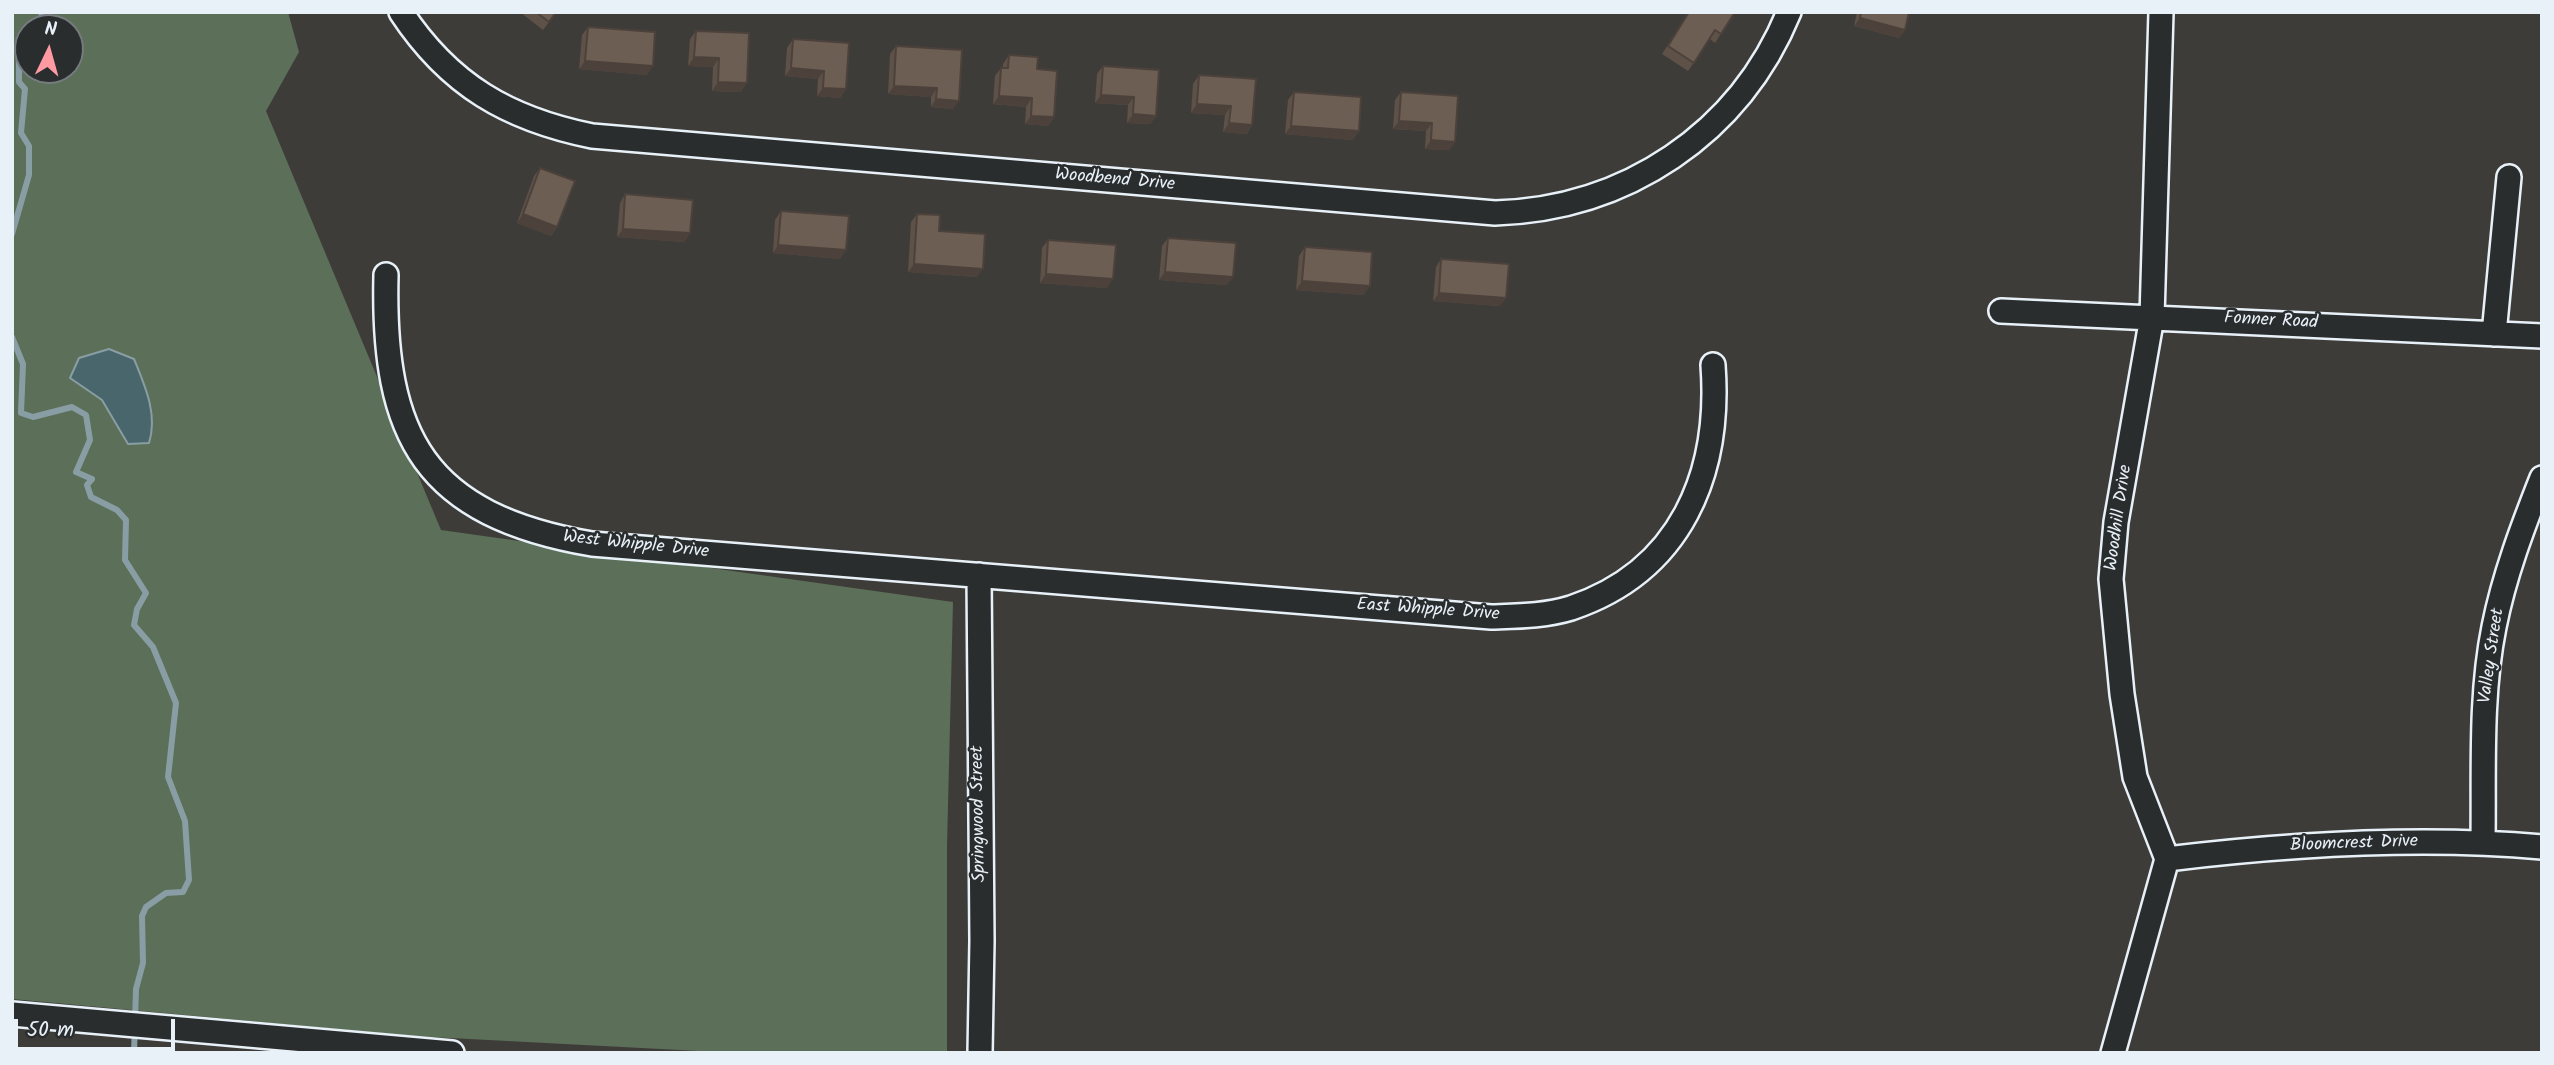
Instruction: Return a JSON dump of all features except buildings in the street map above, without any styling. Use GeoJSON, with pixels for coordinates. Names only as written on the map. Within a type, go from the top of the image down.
{"type":"FeatureCollection","features":[{"type":"Feature","properties":{"kind":"street","name":"Woodbend Drive"},"geometry":{"type":"LineString","coordinates":[[401,12],[433,54],[456,76],[496,105],[541,124],[592,136],[1495,213],[1546,209],[1600,195],[1669,160],[1705,135],[1737,101],[1770,54],[1789,12]]}},
{"type":"Feature","properties":{"kind":"street","name":"Woodhill Drive"},"geometry":{"type":"LineString","coordinates":[[2161,12],[2152,317],[2116,522],[2111,579],[2122,694],[2135,777],[2167,859]]}},
{"type":"Feature","properties":{"kind":"street"},"geometry":{"type":"LineString","coordinates":[[2494,334],[2509,177]]}},
{"type":"Feature","properties":{"kind":"street","name":"West Whipple Drive"},"geometry":{"type":"LineString","coordinates":[[386,275],[385,329],[390,374],[400,411],[415,445],[435,472],[460,496],[489,515],[526,530],[592,544],[979,575]]}},
{"type":"Feature","properties":{"kind":"street","name":"Fonner Road"},"geometry":{"type":"LineString","coordinates":[[2001,311],[2542,336]]}},
{"type":"Feature","properties":{"kind":"street","name":"East Whipple Drive"},"geometry":{"type":"LineString","coordinates":[[979,575],[1491,617],[1533,616],[1569,608],[1604,594],[1640,571],[1666,545],[1687,515],[1702,482],[1712,440],[1716,398],[1713,365]]}},
{"type":"Feature","properties":{"kind":"street","name":"Valley Street"},"geometry":{"type":"LineString","coordinates":[[2483,841],[2486,688],[2493,628],[2505,580],[2542,478]]}},
{"type":"Feature","properties":{"kind":"street","name":"Springwood Street"},"geometry":{"type":"LineString","coordinates":[[979,575],[980,1053]]}},
{"type":"Feature","properties":{"kind":"street","name":"Bloomcrest Drive"},"geometry":{"type":"LineString","coordinates":[[2167,859],[2247,849],[2318,845],[2483,841],[2542,847]]}},
{"type":"Feature","properties":{"kind":"street"},"geometry":{"type":"LineString","coordinates":[[2113,1053],[2167,859]]}},
{"type":"Feature","properties":{"kind":"street"},"geometry":{"type":"LineString","coordinates":[[12,1014],[452,1053]]}},
{"type":"Feature","properties":{"kind":"green space"},"geometry":{"type":"Polygon","coordinates":[[[12,12],[288,12],[299,52],[266,111],[441,530],[953,602],[947,846],[947,1053],[737,1053],[412,1036],[12,999],[12,12]]]}},
{"type":"Feature","properties":{"kind":"water"},"geometry":{"type":"Polygon","coordinates":[[[109,349],[134,359],[151,411],[149,443],[128,444],[102,400],[70,378],[79,358],[109,349]]]}},
{"type":"Feature","properties":{"kind":"waterway"},"geometry":{"type":"LineString","coordinates":[[12,234],[29,175],[29,146],[21,133],[25,89],[21,84]]}},
{"type":"Feature","properties":{"kind":"waterway"},"geometry":{"type":"LineString","coordinates":[[12,337],[23,364],[21,413],[33,417],[72,407],[86,415],[90,440],[76,472],[92,479],[87,485],[91,497],[117,510],[126,520],[125,560],[146,593],[137,609],[134,625],[153,647],[176,703],[168,777],[185,821],[189,880],[183,892],[166,893],[146,907],[142,916],[143,963],[136,989],[134,1053]]}}]}
